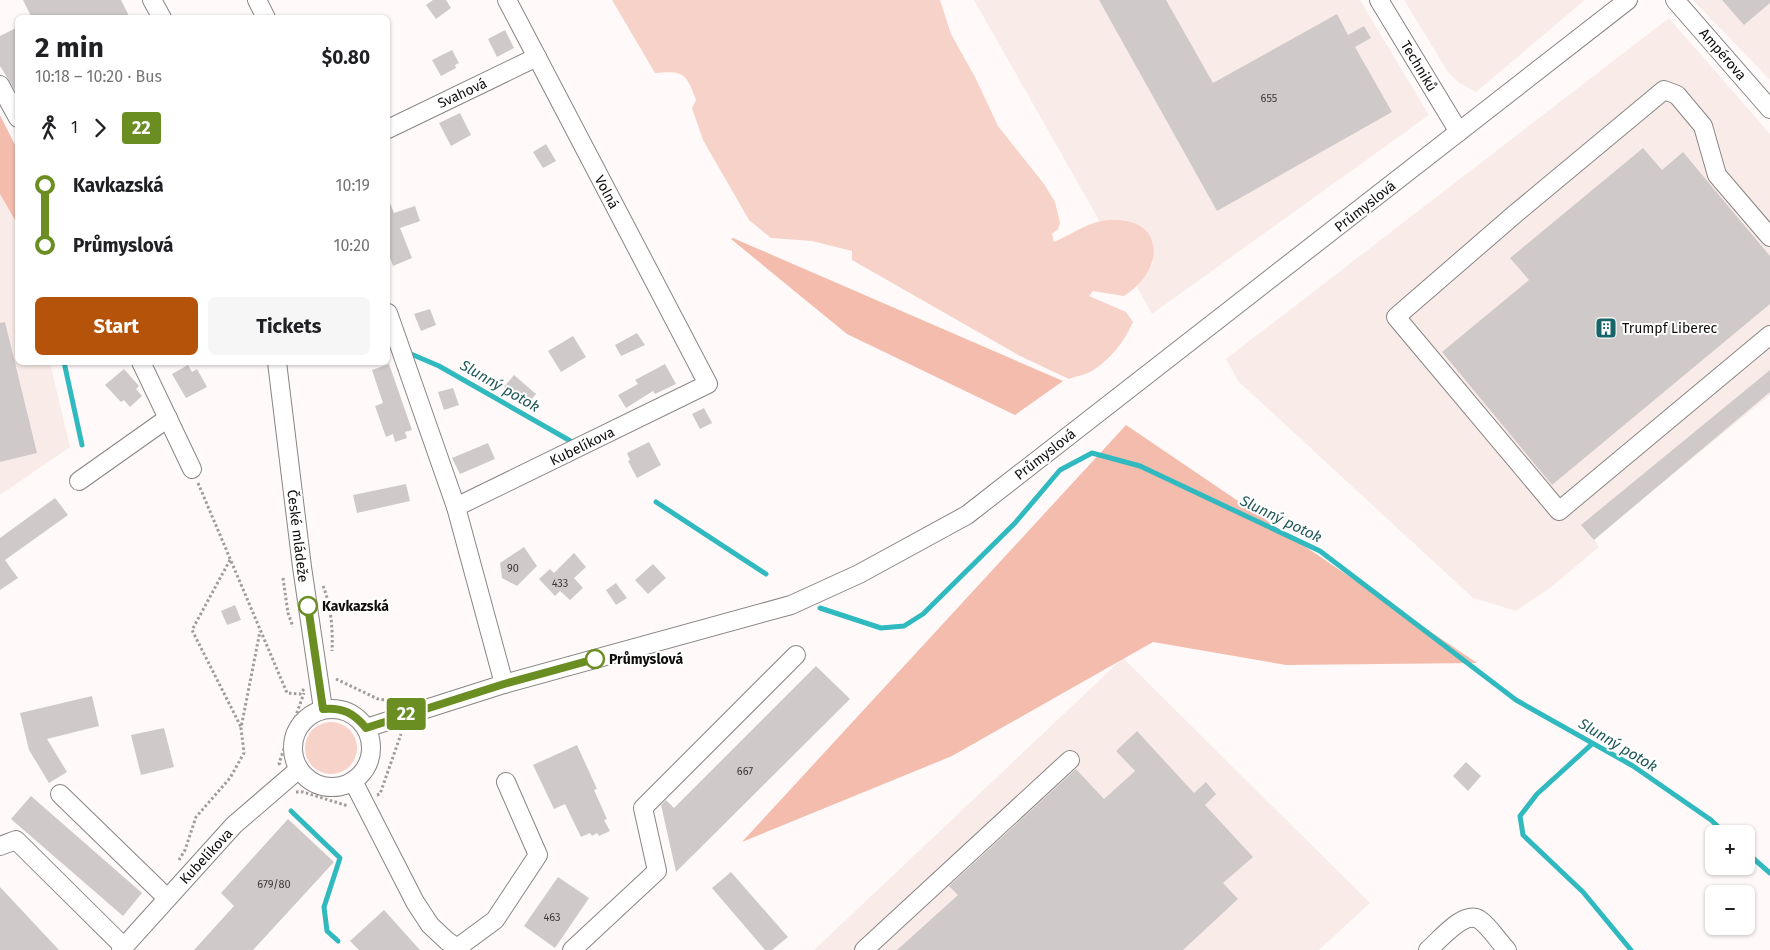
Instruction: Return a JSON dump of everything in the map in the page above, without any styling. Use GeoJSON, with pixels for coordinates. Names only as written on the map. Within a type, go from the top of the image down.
{"type":"FeatureCollection","features":[{"type":"Feature","properties":{"kind":"street"},"geometry":{"type":"LineString","coordinates":[[152,0],[160,15]]}},
{"type":"Feature","properties":{"kind":"street"},"geometry":{"type":"LineString","coordinates":[[257,0],[264,15]]}},
{"type":"Feature","properties":{"kind":"street","name":"Volná"},"geometry":{"type":"LineString","coordinates":[[507,0],[708,384]]}},
{"type":"Feature","properties":{"kind":"street","name":"Techniků"},"geometry":{"type":"LineString","coordinates":[[1380,0],[1459,132]]}},
{"type":"Feature","properties":{"kind":"street","name":"Průmyslová"},"geometry":{"type":"LineString","coordinates":[[366,728],[504,684],[791,604],[859,574],[967,515],[1628,0]]}},
{"type":"Feature","properties":{"kind":"street","name":"Ampérova"},"geometry":{"type":"LineString","coordinates":[[1675,0],[1770,108]]}},
{"type":"Feature","properties":{"kind":"street","name":"Svahová"},"geometry":{"type":"LineString","coordinates":[[390,128],[537,57]]}},
{"type":"Feature","properties":{"kind":"street"},"geometry":{"type":"LineString","coordinates":[[0,85],[15,112]]}},
{"type":"Feature","properties":{"kind":"street"},"geometry":{"type":"LineString","coordinates":[[1770,237],[1717,175],[1703,126],[1677,95],[1664,90],[1515,214],[1396,317],[1559,511],[1770,335]]}},
{"type":"Feature","properties":{"kind":"street"},"geometry":{"type":"LineString","coordinates":[[390,319],[456,507],[504,684]]}},
{"type":"Feature","properties":{"kind":"street"},"geometry":{"type":"LineString","coordinates":[[142,365],[192,469]]}},
{"type":"Feature","properties":{"kind":"street","name":"České mládeže"},"geometry":{"type":"LineString","coordinates":[[277,365],[302,566],[323,709]]}},
{"type":"Feature","properties":{"kind":"street","name":"Kubelíkova"},"geometry":{"type":"LineString","coordinates":[[456,507],[708,384]]}},
{"type":"Feature","properties":{"kind":"street"},"geometry":{"type":"LineString","coordinates":[[79,482],[168,418]]}},
{"type":"Feature","properties":{"kind":"street"},"geometry":{"type":"LineString","coordinates":[[572,950],[656,871],[643,808],[796,655]]}},
{"type":"Feature","properties":{"kind":"street"},"geometry":{"type":"LineString","coordinates":[[332,708],[345,710],[359,719],[366,728],[371,745],[369,761],[362,773],[353,781],[338,787],[327,787],[293,774],[293,740],[297,729],[314,712],[332,708]]}},
{"type":"Feature","properties":{"kind":"street"},"geometry":{"type":"LineString","coordinates":[[864,950],[1070,760]]}},
{"type":"Feature","properties":{"kind":"street","name":"Kubelíkova"},"geometry":{"type":"LineString","coordinates":[[123,948],[234,825],[293,774]]}},
{"type":"Feature","properties":{"kind":"street"},"geometry":{"type":"LineString","coordinates":[[353,781],[415,902],[430,925],[459,949],[495,920],[538,855],[506,782]]}},
{"type":"Feature","properties":{"kind":"street"},"geometry":{"type":"LineString","coordinates":[[60,794],[167,898]]}},
{"type":"Feature","properties":{"kind":"street"},"geometry":{"type":"LineString","coordinates":[[0,846],[16,840],[123,948]]}},
{"type":"Feature","properties":{"kind":"street"},"geometry":{"type":"LineString","coordinates":[[1428,950],[1458,922],[1467,917],[1481,920],[1507,950]]}},
{"type":"Feature","properties":{"kind":"path"},"geometry":{"type":"LineString","coordinates":[[230,559],[192,630],[241,728]]}},
{"type":"Feature","properties":{"kind":"path"},"geometry":{"type":"LineString","coordinates":[[175,865],[185,850],[196,817],[230,778],[244,753],[241,728],[260,631]]}},
{"type":"Feature","properties":{"kind":"path"},"geometry":{"type":"LineString","coordinates":[[307,686],[291,726],[279,764],[293,774],[296,792],[303,792],[344,804],[352,809],[380,794],[401,734],[387,700],[378,699],[336,679]]}},
{"type":"Feature","properties":{"kind":"shaded area"},"geometry":{"type":"Polygon","coordinates":[[[612,0],[940,0],[951,34],[975,77],[998,126],[1044,184],[1055,202],[1060,223],[1058,229],[1052,234],[1054,242],[1087,226],[1108,220],[1127,221],[1141,227],[1150,235],[1153,259],[1147,273],[1138,285],[1124,296],[1093,291],[1089,296],[1126,312],[1133,322],[1121,343],[1105,361],[1092,371],[1069,379],[1020,356],[852,260],[852,251],[812,241],[771,238],[749,220],[703,140],[692,108],[696,100],[686,79],[678,73],[655,73],[612,0]]]}},
{"type":"Feature","properties":{"kind":"shaded area"},"geometry":{"type":"Polygon","coordinates":[[[974,0],[1360,0],[1429,115],[1152,314],[1137,287],[1153,263],[1106,220],[1100,222],[974,0]]]}},
{"type":"Feature","properties":{"kind":"shaded area"},"geometry":{"type":"Polygon","coordinates":[[[1404,0],[1585,0],[1476,92],[1459,83],[1448,72],[1404,0]]]}},
{"type":"Feature","properties":{"kind":"shaded area"},"geometry":{"type":"Polygon","coordinates":[[[1693,0],[1770,0],[1770,80],[1693,0]]]}},
{"type":"Feature","properties":{"kind":"shaded area"},"geometry":{"type":"Polygon","coordinates":[[[1669,18],[1770,134],[1770,395],[1594,539],[1599,547],[1551,587],[1516,611],[1473,598],[1238,381],[1226,359],[1669,18]]]}},
{"type":"Feature","properties":{"kind":"shaded area"},"geometry":{"type":"Polygon","coordinates":[[[0,115],[15,145],[15,220],[0,194],[0,115]]]}},
{"type":"Feature","properties":{"kind":"shaded area"},"geometry":{"type":"Polygon","coordinates":[[[0,194],[15,222],[15,365],[50,365],[70,447],[0,495],[0,194]]]}},
{"type":"Feature","properties":{"kind":"shaded area"},"geometry":{"type":"Polygon","coordinates":[[[733,238],[1063,381],[1015,415],[847,334],[731,239],[733,238]]]}},
{"type":"Feature","properties":{"kind":"shaded area"},"geometry":{"type":"Polygon","coordinates":[[[1126,425],[1477,663],[1286,665],[1153,642],[952,756],[742,842],[1126,425]]]}},
{"type":"Feature","properties":{"kind":"shaded area"},"geometry":{"type":"Polygon","coordinates":[[[1123,658],[1370,903],[1319,950],[814,950],[1123,658]]]}},
{"type":"Feature","properties":{"kind":"shaded area"},"geometry":{"type":"Polygon","coordinates":[[[331,722],[341,724],[349,730],[355,738],[357,748],[355,758],[349,766],[341,772],[331,774],[321,772],[313,766],[307,758],[305,748],[307,738],[313,730],[321,724],[331,722]]]}},
{"type":"Feature","properties":{"kind":"building"},"geometry":{"type":"Polygon","coordinates":[[[23,0],[121,0],[128,15],[30,15],[23,0]]]}},
{"type":"Feature","properties":{"kind":"building"},"geometry":{"type":"Polygon","coordinates":[[[433,0],[446,0],[451,8],[436,19],[426,5],[433,0]]]}},
{"type":"Feature","properties":{"kind":"building"},"geometry":{"type":"Polygon","coordinates":[[[1099,0],[1166,0],[1213,83],[1337,14],[1348,35],[1364,26],[1371,38],[1355,47],[1392,112],[1217,211],[1099,0]]]}},
{"type":"Feature","properties":{"kind":"building"},"geometry":{"type":"Polygon","coordinates":[[[1722,0],[1770,0],[1770,3],[1744,25],[1722,0]]]}},
{"type":"Feature","properties":{"kind":"building"},"geometry":{"type":"Polygon","coordinates":[[[15,28],[15,90],[0,66],[0,36],[15,28]]]}},
{"type":"Feature","properties":{"kind":"building"},"geometry":{"type":"Polygon","coordinates":[[[505,30],[514,48],[497,57],[488,39],[505,30]]]}},
{"type":"Feature","properties":{"kind":"building"},"geometry":{"type":"Polygon","coordinates":[[[452,50],[459,63],[455,65],[456,68],[441,76],[432,60],[452,50]]]}},
{"type":"Feature","properties":{"kind":"building"},"geometry":{"type":"Polygon","coordinates":[[[460,113],[471,135],[451,146],[439,123],[460,113]]]}},
{"type":"Feature","properties":{"kind":"building"},"geometry":{"type":"Polygon","coordinates":[[[546,144],[556,161],[543,168],[533,152],[546,144]]]}},
{"type":"Feature","properties":{"kind":"building","name":"Trumpf Liberec"},"geometry":{"type":"Polygon","coordinates":[[[1643,148],[1662,170],[1683,152],[1770,256],[1770,304],[1552,485],[1442,352],[1529,280],[1510,258],[1643,148]]]}},
{"type":"Feature","properties":{"kind":"building"},"geometry":{"type":"Polygon","coordinates":[[[390,203],[394,213],[415,206],[420,221],[400,228],[412,258],[393,266],[390,258],[390,203]]]}},
{"type":"Feature","properties":{"kind":"building"},"geometry":{"type":"Polygon","coordinates":[[[430,309],[436,325],[421,331],[414,314],[430,309]]]}},
{"type":"Feature","properties":{"kind":"building"},"geometry":{"type":"Polygon","coordinates":[[[5,322],[37,453],[0,462],[0,323],[5,322]]]}},
{"type":"Feature","properties":{"kind":"building"},"geometry":{"type":"Polygon","coordinates":[[[637,333],[645,345],[621,356],[615,345],[637,333]]]}},
{"type":"Feature","properties":{"kind":"building"},"geometry":{"type":"Polygon","coordinates":[[[573,336],[586,357],[561,372],[548,351],[573,336]]]}},
{"type":"Feature","properties":{"kind":"building"},"geometry":{"type":"Polygon","coordinates":[[[665,364],[676,384],[655,394],[653,391],[626,408],[618,395],[638,384],[635,380],[665,364]]]}},
{"type":"Feature","properties":{"kind":"building"},"geometry":{"type":"Polygon","coordinates":[[[188,365],[192,372],[197,369],[207,387],[186,398],[172,374],[188,365]]]}},
{"type":"Feature","properties":{"kind":"building"},"geometry":{"type":"Polygon","coordinates":[[[389,365],[412,430],[405,432],[407,438],[395,442],[393,434],[386,437],[375,406],[383,403],[372,370],[389,365]]]}},
{"type":"Feature","properties":{"kind":"building"},"geometry":{"type":"Polygon","coordinates":[[[124,369],[139,386],[136,389],[142,396],[130,407],[124,400],[121,402],[105,385],[124,369]]]}},
{"type":"Feature","properties":{"kind":"building"},"geometry":{"type":"Polygon","coordinates":[[[1770,370],[1770,392],[1594,540],[1581,525],[1770,370]]]}},
{"type":"Feature","properties":{"kind":"building"},"geometry":{"type":"Polygon","coordinates":[[[514,375],[536,394],[526,406],[504,387],[514,375]]]}},
{"type":"Feature","properties":{"kind":"building"},"geometry":{"type":"Polygon","coordinates":[[[453,388],[459,405],[444,410],[438,392],[453,388]]]}},
{"type":"Feature","properties":{"kind":"building"},"geometry":{"type":"Polygon","coordinates":[[[704,408],[712,423],[700,429],[692,414],[704,408]]]}},
{"type":"Feature","properties":{"kind":"building"},"geometry":{"type":"Polygon","coordinates":[[[649,442],[661,465],[637,478],[628,461],[630,460],[627,453],[649,442]]]}},
{"type":"Feature","properties":{"kind":"building"},"geometry":{"type":"Polygon","coordinates":[[[488,443],[495,459],[460,474],[452,458],[488,443]]]}},
{"type":"Feature","properties":{"kind":"building"},"geometry":{"type":"Polygon","coordinates":[[[406,484],[410,501],[357,513],[353,495],[406,484]]]}},
{"type":"Feature","properties":{"kind":"building"},"geometry":{"type":"Polygon","coordinates":[[[55,498],[68,515],[5,560],[18,578],[0,590],[0,538],[55,498]]]}},
{"type":"Feature","properties":{"kind":"building"},"geometry":{"type":"Polygon","coordinates":[[[524,547],[537,566],[517,586],[502,578],[500,563],[524,547]]]}},
{"type":"Feature","properties":{"kind":"building"},"geometry":{"type":"Polygon","coordinates":[[[574,553],[586,567],[574,578],[583,588],[570,600],[560,591],[555,596],[539,579],[550,569],[554,573],[574,553]]]}},
{"type":"Feature","properties":{"kind":"building"},"geometry":{"type":"Polygon","coordinates":[[[653,564],[666,578],[648,594],[635,580],[653,564]]]}},
{"type":"Feature","properties":{"kind":"building"},"geometry":{"type":"Polygon","coordinates":[[[616,583],[627,598],[616,605],[606,590],[616,583]]]}},
{"type":"Feature","properties":{"kind":"building"},"geometry":{"type":"Polygon","coordinates":[[[235,605],[241,620],[227,625],[221,611],[235,605]]]}},
{"type":"Feature","properties":{"kind":"building"},"geometry":{"type":"Polygon","coordinates":[[[816,666],[850,699],[676,872],[661,805],[666,800],[674,808],[816,666]]]}},
{"type":"Feature","properties":{"kind":"building"},"geometry":{"type":"Polygon","coordinates":[[[92,696],[99,726],[47,739],[67,772],[49,783],[29,750],[20,713],[92,696]]]}},
{"type":"Feature","properties":{"kind":"building"},"geometry":{"type":"Polygon","coordinates":[[[164,728],[174,767],[141,775],[131,735],[164,728]]]}},
{"type":"Feature","properties":{"kind":"building"},"geometry":{"type":"Polygon","coordinates":[[[1137,731],[1194,793],[1206,782],[1216,794],[1205,805],[1253,857],[1223,883],[1238,899],[1183,950],[897,950],[958,895],[949,886],[1076,769],[1104,799],[1135,771],[1116,751],[1137,731]]]}},
{"type":"Feature","properties":{"kind":"building"},"geometry":{"type":"Polygon","coordinates":[[[577,745],[597,789],[594,790],[607,819],[604,820],[610,831],[599,836],[597,833],[592,836],[590,833],[581,837],[565,804],[554,809],[533,765],[577,745]]]}},
{"type":"Feature","properties":{"kind":"building"},"geometry":{"type":"Polygon","coordinates":[[[1466,762],[1481,776],[1468,791],[1453,776],[1466,762]]]}},
{"type":"Feature","properties":{"kind":"building"},"geometry":{"type":"Polygon","coordinates":[[[31,796],[142,893],[123,916],[11,819],[31,796]]]}},
{"type":"Feature","properties":{"kind":"building"},"geometry":{"type":"Polygon","coordinates":[[[288,819],[334,862],[253,950],[194,950],[234,906],[221,893],[288,819]]]}},
{"type":"Feature","properties":{"kind":"building"},"geometry":{"type":"Polygon","coordinates":[[[731,872],[788,937],[772,950],[765,950],[712,888],[731,872]]]}},
{"type":"Feature","properties":{"kind":"building"},"geometry":{"type":"Polygon","coordinates":[[[558,877],[589,898],[555,948],[524,926],[558,877]]]}},
{"type":"Feature","properties":{"kind":"building"},"geometry":{"type":"Polygon","coordinates":[[[0,887],[59,950],[0,950],[0,887]]]}},
{"type":"Feature","properties":{"kind":"building"},"geometry":{"type":"Polygon","coordinates":[[[384,910],[420,950],[359,950],[350,941],[384,910]]]}},
{"type":"Feature","properties":{"kind":"waterway","name":"Slunný potok"},"geometry":{"type":"LineString","coordinates":[[411,354],[439,366],[574,443]]}},
{"type":"Feature","properties":{"kind":"waterway"},"geometry":{"type":"LineString","coordinates":[[65,365],[82,445]]}},
{"type":"Feature","properties":{"kind":"waterway","name":"Slunný potok"},"geometry":{"type":"LineString","coordinates":[[820,608],[881,628],[904,626],[923,614],[1015,523],[1060,470],[1092,453],[1140,466],[1320,551],[1516,700],[1633,766],[1716,825]]}},
{"type":"Feature","properties":{"kind":"waterway","name":"Slunný potok"},"geometry":{"type":"LineString","coordinates":[[656,502],[766,574]]}},
{"type":"Feature","properties":{"kind":"waterway"},"geometry":{"type":"LineString","coordinates":[[1592,744],[1537,794],[1520,816],[1523,835],[1583,892],[1631,950]]}},
{"type":"Feature","properties":{"kind":"waterway"},"geometry":{"type":"LineString","coordinates":[[291,811],[340,858],[324,907],[327,931],[338,941]]}},
{"type":"Feature","properties":{"kind":"waterway","name":"Slunný potok"},"geometry":{"type":"LineString","coordinates":[[1755,860],[1770,873]]}},
{"type":"Feature","properties":{"kind":"bus line","name":"22"},"geometry":{"type":"LineString","coordinates":[[308,606],[323,709],[345,710],[359,719],[366,728],[504,684],[595,659]]}},
{"type":"Feature","properties":{"kind":"place","name":"Trumpf Liberec"},"geometry":{"type":"Point","coordinates":[1606,328]}},
{"type":"Feature","properties":{"kind":"place","name":"Kavkazská"},"geometry":{"type":"Point","coordinates":[308,606]}},
{"type":"Feature","properties":{"kind":"place","name":"Průmyslová"},"geometry":{"type":"Point","coordinates":[595,659]}}]}
